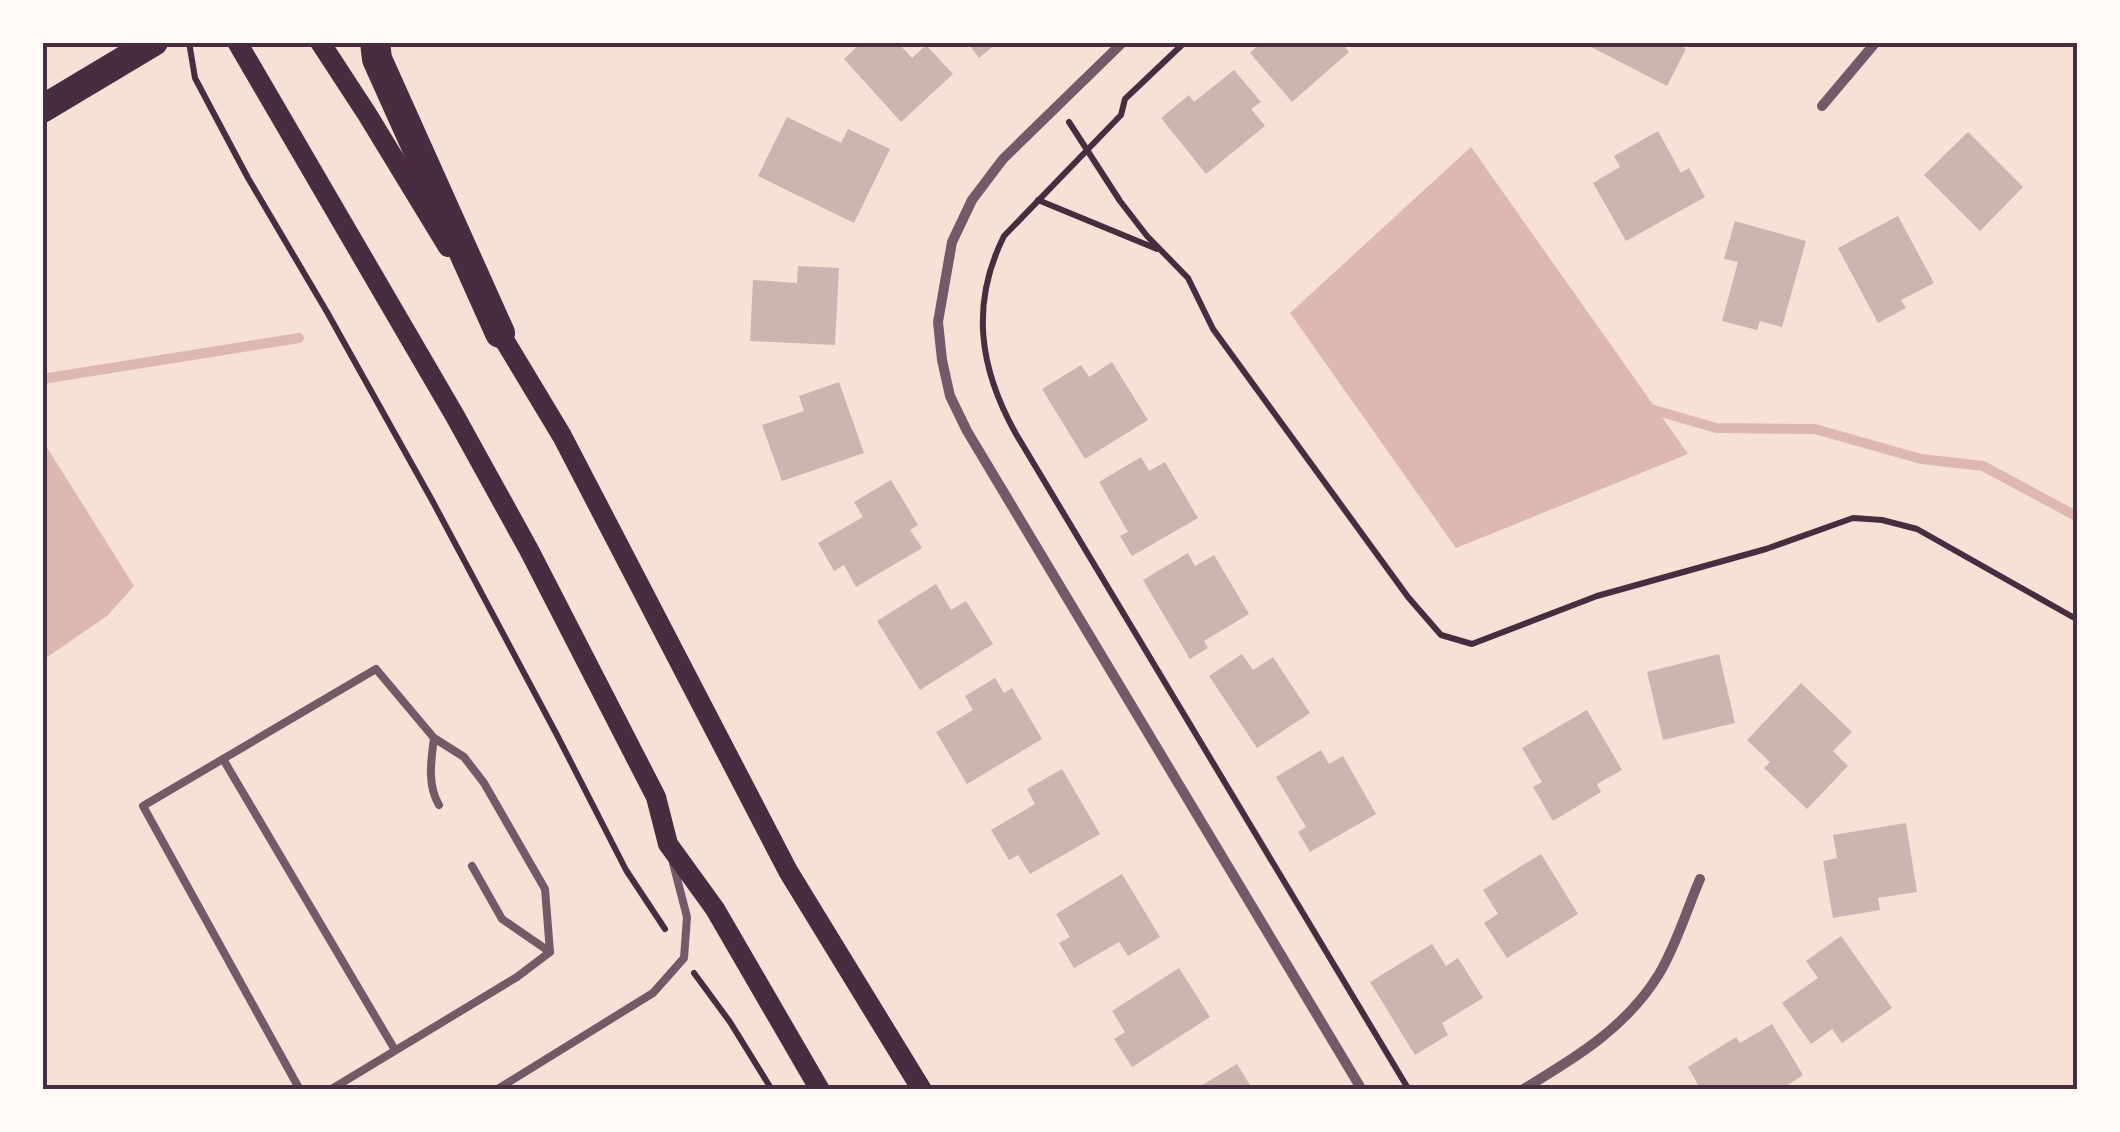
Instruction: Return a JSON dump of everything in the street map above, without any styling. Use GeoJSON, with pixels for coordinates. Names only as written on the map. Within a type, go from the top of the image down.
{"type":"FeatureCollection","features":[{"type":"Feature","properties":{"kind":"highway"},"geometry":{"type":"LineString","coordinates":[[42,108],[154,42]]}},
{"type":"Feature","properties":{"kind":"highway"},"geometry":{"type":"LineString","coordinates":[[375,42],[376,59],[500,333]]}},
{"type":"Feature","properties":{"kind":"main road"},"geometry":{"type":"LineString","coordinates":[[237,42],[412,340],[529,550],[656,798],[668,844],[715,910],[820,1090]]}},
{"type":"Feature","properties":{"kind":"main road"},"geometry":{"type":"LineString","coordinates":[[320,42],[562,436],[788,871],[922,1090]]}},
{"type":"Feature","properties":{"kind":"street"},"geometry":{"type":"LineString","coordinates":[[1123,42],[1003,159],[972,200],[952,242],[938,322],[950,396],[967,431],[1362,1090]]}},
{"type":"Feature","properties":{"kind":"street"},"geometry":{"type":"LineString","coordinates":[[1822,106],[1876,42]]}},
{"type":"Feature","properties":{"kind":"street"},"geometry":{"type":"LineString","coordinates":[[1522,1090],[1584,1052],[1612,1031],[1635,1006],[1660,972],[1700,879]]}},
{"type":"Feature","properties":{"kind":"lane"},"geometry":{"type":"LineString","coordinates":[[300,1090],[143,806],[376,669],[434,738],[464,756],[484,783],[546,889],[550,952]]}},
{"type":"Feature","properties":{"kind":"lane"},"geometry":{"type":"LineString","coordinates":[[434,738],[430,768],[439,806]]}},
{"type":"Feature","properties":{"kind":"lane"},"geometry":{"type":"LineString","coordinates":[[224,759],[395,1050]]}},
{"type":"Feature","properties":{"kind":"lane"},"geometry":{"type":"LineString","coordinates":[[496,1090],[653,993],[684,958],[687,917],[668,844]]}},
{"type":"Feature","properties":{"kind":"lane"},"geometry":{"type":"LineString","coordinates":[[472,866],[502,919],[550,952]]}},
{"type":"Feature","properties":{"kind":"lane"},"geometry":{"type":"LineString","coordinates":[[330,1090],[517,977],[550,952]]}},
{"type":"Feature","properties":{"kind":"path"},"geometry":{"type":"LineString","coordinates":[[188,42],[195,78],[248,178],[400,441],[626,870],[772,1090]]}},
{"type":"Feature","properties":{"kind":"path"},"geometry":{"type":"LineString","coordinates":[[1184,42],[1125,99],[1120,116],[1004,236],[986,286],[982,336],[999,403],[1410,1090]]}},
{"type":"Feature","properties":{"kind":"path"},"geometry":{"type":"LineString","coordinates":[[1058,105],[1120,201],[1188,278],[1212,329],[1408,597],[1441,635],[1472,644],[1597,596],[1766,549],[1853,518],[1917,529],[2078,620]]}},
{"type":"Feature","properties":{"kind":"path"},"geometry":{"type":"LineString","coordinates":[[1038,200],[1163,252]]}},
{"type":"Feature","properties":{"kind":"shaded area"},"geometry":{"type":"Polygon","coordinates":[[[1471,147],[1688,454],[1456,548],[1290,313],[1471,147]]]}},
{"type":"Feature","properties":{"kind":"shaded area"},"geometry":{"type":"Polygon","coordinates":[[[43,441],[134,586],[107,616],[43,660],[43,441]]]}},
{"type":"Feature","properties":{"kind":"building"},"geometry":{"type":"Polygon","coordinates":[[[862,42],[897,42],[912,58],[926,45],[953,74],[901,122],[844,59],[862,42]]]}},
{"type":"Feature","properties":{"kind":"building"},"geometry":{"type":"Polygon","coordinates":[[[967,42],[998,42],[979,58],[967,42]]]}},
{"type":"Feature","properties":{"kind":"building"},"geometry":{"type":"Polygon","coordinates":[[[1262,42],[1341,42],[1349,52],[1292,102],[1250,53],[1262,42]]]}},
{"type":"Feature","properties":{"kind":"building"},"geometry":{"type":"Polygon","coordinates":[[[1673,42],[1686,49],[1667,86],[1587,45],[1673,42]]]}},
{"type":"Feature","properties":{"kind":"building"},"geometry":{"type":"Polygon","coordinates":[[[1234,70],[1261,102],[1251,109],[1265,126],[1206,174],[1161,118],[1189,95],[1194,102],[1234,70]]]}},
{"type":"Feature","properties":{"kind":"building"},"geometry":{"type":"Polygon","coordinates":[[[787,117],[841,143],[848,129],[890,149],[854,223],[758,176],[787,117]]]}},
{"type":"Feature","properties":{"kind":"building"},"geometry":{"type":"Polygon","coordinates":[[[1658,131],[1681,173],[1689,168],[1705,197],[1626,241],[1593,183],[1620,167],[1614,156],[1658,131]]]}},
{"type":"Feature","properties":{"kind":"building"},"geometry":{"type":"Polygon","coordinates":[[[1968,132],[2023,187],[1980,231],[1924,175],[1968,132]]]}},
{"type":"Feature","properties":{"kind":"building"},"geometry":{"type":"Polygon","coordinates":[[[1898,216],[1934,283],[1901,300],[1906,308],[1878,323],[1838,248],[1898,216]]]}},
{"type":"Feature","properties":{"kind":"building"},"geometry":{"type":"Polygon","coordinates":[[[1735,221],[1806,241],[1782,327],[1760,321],[1757,330],[1722,321],[1738,262],[1724,259],[1735,221]]]}},
{"type":"Feature","properties":{"kind":"building"},"geometry":{"type":"Polygon","coordinates":[[[798,266],[839,268],[835,345],[750,341],[753,280],[797,283],[798,266]]]}},
{"type":"Feature","properties":{"kind":"building"},"geometry":{"type":"Polygon","coordinates":[[[1112,362],[1148,420],[1085,459],[1042,389],[1081,365],[1089,377],[1112,362]]]}},
{"type":"Feature","properties":{"kind":"building"},"geometry":{"type":"Polygon","coordinates":[[[839,382],[864,453],[782,481],[762,425],[804,411],[799,396],[839,382]]]}},
{"type":"Feature","properties":{"kind":"building"},"geometry":{"type":"Polygon","coordinates":[[[1141,457],[1149,471],[1165,462],[1198,518],[1132,556],[1120,536],[1128,532],[1099,482],[1141,457]]]}},
{"type":"Feature","properties":{"kind":"building"},"geometry":{"type":"Polygon","coordinates":[[[891,480],[918,525],[910,530],[922,548],[856,587],[844,565],[834,571],[818,543],[863,517],[854,502],[891,480]]]}},
{"type":"Feature","properties":{"kind":"building"},"geometry":{"type":"Polygon","coordinates":[[[1188,553],[1195,566],[1214,555],[1249,614],[1204,641],[1208,648],[1190,659],[1143,580],[1188,553]]]}},
{"type":"Feature","properties":{"kind":"building"},"geometry":{"type":"Polygon","coordinates":[[[936,584],[951,610],[966,601],[993,644],[920,690],[877,621],[936,584]]]}},
{"type":"Feature","properties":{"kind":"building"},"geometry":{"type":"Polygon","coordinates":[[[1242,654],[1253,670],[1273,657],[1310,713],[1257,748],[1209,676],[1242,654]]]}},
{"type":"Feature","properties":{"kind":"building"},"geometry":{"type":"Polygon","coordinates":[[[1719,654],[1735,723],[1663,740],[1647,672],[1719,654]]]}},
{"type":"Feature","properties":{"kind":"building"},"geometry":{"type":"Polygon","coordinates":[[[995,678],[1004,693],[1012,688],[1042,739],[967,784],[936,732],[973,710],[965,696],[995,678]]]}},
{"type":"Feature","properties":{"kind":"building"},"geometry":{"type":"Polygon","coordinates":[[[1801,683],[1852,732],[1833,751],[1848,766],[1807,809],[1764,768],[1770,762],[1747,740],[1801,683]]]}},
{"type":"Feature","properties":{"kind":"building"},"geometry":{"type":"Polygon","coordinates":[[[1587,710],[1622,770],[1597,784],[1601,792],[1553,821],[1533,787],[1542,782],[1522,748],[1587,710]]]}},
{"type":"Feature","properties":{"kind":"building"},"geometry":{"type":"Polygon","coordinates":[[[1321,750],[1329,764],[1343,756],[1376,814],[1310,852],[1298,832],[1306,827],[1276,777],[1321,750]]]}},
{"type":"Feature","properties":{"kind":"building"},"geometry":{"type":"Polygon","coordinates":[[[1062,769],[1100,834],[1030,874],[1018,855],[1009,860],[991,830],[1035,804],[1027,789],[1062,769]]]}},
{"type":"Feature","properties":{"kind":"building"},"geometry":{"type":"Polygon","coordinates":[[[1906,823],[1917,892],[1878,898],[1880,910],[1833,918],[1823,861],[1837,858],[1833,835],[1906,823]]]}},
{"type":"Feature","properties":{"kind":"building"},"geometry":{"type":"Polygon","coordinates":[[[1541,854],[1578,914],[1507,958],[1484,923],[1498,914],[1483,890],[1541,854]]]}},
{"type":"Feature","properties":{"kind":"building"},"geometry":{"type":"Polygon","coordinates":[[[1122,874],[1160,937],[1128,956],[1119,942],[1074,968],[1059,943],[1070,937],[1056,914],[1122,874]]]}},
{"type":"Feature","properties":{"kind":"building"},"geometry":{"type":"Polygon","coordinates":[[[1841,936],[1892,1008],[1842,1043],[1832,1029],[1811,1044],[1782,1003],[1818,978],[1806,961],[1841,936]]]}},
{"type":"Feature","properties":{"kind":"building"},"geometry":{"type":"Polygon","coordinates":[[[1432,944],[1446,966],[1458,958],[1483,998],[1442,1023],[1448,1035],[1415,1055],[1370,982],[1432,944]]]}},
{"type":"Feature","properties":{"kind":"building"},"geometry":{"type":"Polygon","coordinates":[[[1179,968],[1210,1017],[1132,1067],[1114,1039],[1125,1032],[1112,1011],[1179,968]]]}},
{"type":"Feature","properties":{"kind":"building"},"geometry":{"type":"Polygon","coordinates":[[[1772,1024],[1803,1075],[1784,1090],[1701,1090],[1688,1067],[1736,1037],[1740,1043],[1772,1024]]]}},
{"type":"Feature","properties":{"kind":"building"},"geometry":{"type":"Polygon","coordinates":[[[1237,1064],[1253,1090],[1194,1090],[1237,1064]]]}},
{"type":"Feature","properties":{"kind":"waterway"},"geometry":{"type":"LineString","coordinates":[[42,379],[299,338]]}},
{"type":"Feature","properties":{"kind":"waterway"},"geometry":{"type":"LineString","coordinates":[[1647,408],[1716,428],[1815,429],[1921,459],[1983,466],[2078,517]]}}]}
